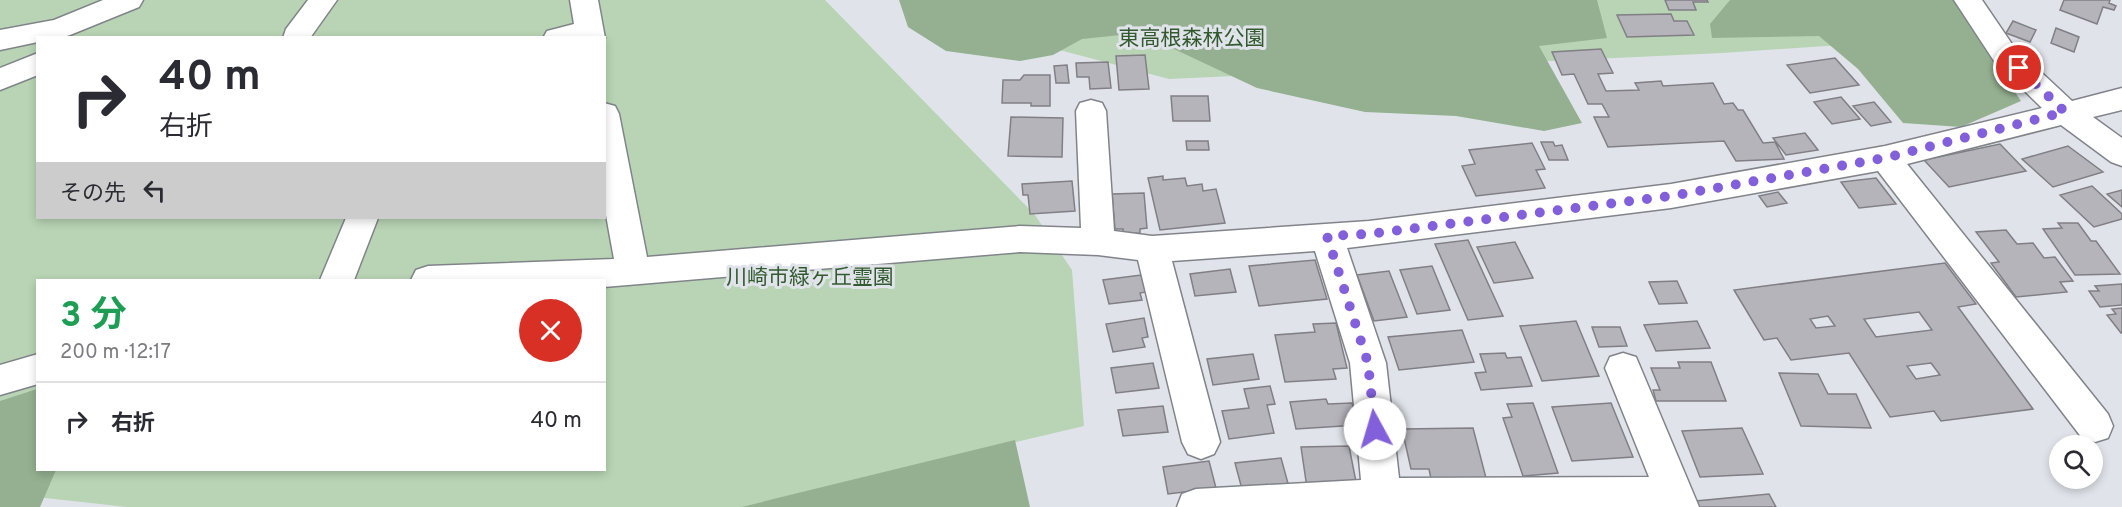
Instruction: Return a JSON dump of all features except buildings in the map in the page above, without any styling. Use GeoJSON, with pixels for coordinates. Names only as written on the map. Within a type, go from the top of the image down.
{"type":"FeatureCollection","features":[{"type":"Feature","properties":{"kind":"street"},"geometry":{"type":"LineString","coordinates":[[0,40],[59,32],[129,0]]}},
{"type":"Feature","properties":{"kind":"street"},"geometry":{"type":"LineString","coordinates":[[297,36],[323,0]]}},
{"type":"Feature","properties":{"kind":"street"},"geometry":{"type":"LineString","coordinates":[[570,36],[590,33],[584,0]]}},
{"type":"Feature","properties":{"kind":"street"},"geometry":{"type":"LineString","coordinates":[[1968,0],[2004,54],[2065,112],[2122,154]]}},
{"type":"Feature","properties":{"kind":"street"},"geometry":{"type":"LineString","coordinates":[[0,80],[36,64]]}},
{"type":"Feature","properties":{"kind":"street"},"geometry":{"type":"LineString","coordinates":[[454,279],[633,272],[1020,239],[1098,242],[1152,249],[1369,234],[1671,196],[1885,158],[2122,99]]}},
{"type":"Feature","properties":{"kind":"street"},"geometry":{"type":"LineString","coordinates":[[1091,111],[1098,242]]}},
{"type":"Feature","properties":{"kind":"street"},"geometry":{"type":"LineString","coordinates":[[606,125],[633,272]]}},
{"type":"Feature","properties":{"kind":"street"},"geometry":{"type":"LineString","coordinates":[[1885,158],[2095,426]]}},
{"type":"Feature","properties":{"kind":"street"},"geometry":{"type":"LineString","coordinates":[[337,279],[362,219]]}},
{"type":"Feature","properties":{"kind":"street"},"geometry":{"type":"LineString","coordinates":[[1327,236],[1368,363],[1382,496]]}},
{"type":"Feature","properties":{"kind":"street"},"geometry":{"type":"LineString","coordinates":[[1152,249],[1201,442]]}},
{"type":"Feature","properties":{"kind":"street"},"geometry":{"type":"LineString","coordinates":[[1196,507],[1382,496],[1678,500],[1623,368]]}},
{"type":"Feature","properties":{"kind":"street"},"geometry":{"type":"LineString","coordinates":[[0,380],[36,370]]}},
{"type":"Feature","properties":{"kind":"green space","name":"川崎市緑ヶ丘霊園"},"geometry":{"type":"Polygon","coordinates":[[[0,0],[825,0],[1035,215],[1072,270],[1084,426],[741,507],[127,507],[0,493],[0,0]]]}},
{"type":"Feature","properties":{"kind":"green space","name":"東高根森林公園"},"geometry":{"type":"Polygon","coordinates":[[[899,0],[1597,0],[1607,38],[1539,46],[1582,123],[1544,131],[1456,116],[1365,112],[1257,88],[1140,33],[1082,39],[1053,55],[1020,61],[946,51],[908,27],[899,0]]]}},
{"type":"Feature","properties":{"kind":"green space","name":"東高根森林公園"},"geometry":{"type":"Polygon","coordinates":[[[926,0],[1945,0],[1961,37],[1722,53],[1169,79],[939,18],[926,0]]]}},
{"type":"Feature","properties":{"kind":"green space"},"geometry":{"type":"Polygon","coordinates":[[[1730,0],[1953,0],[2021,101],[1961,127],[1903,123],[1858,69],[1819,36],[1712,38],[1710,24],[1730,0]]]}},
{"type":"Feature","properties":{"kind":"green space"},"geometry":{"type":"Polygon","coordinates":[[[36,389],[36,471],[56,471],[40,507],[0,507],[0,401],[36,389]]]}},
{"type":"Feature","properties":{"kind":"green space"},"geometry":{"type":"Polygon","coordinates":[[[1015,440],[1030,507],[741,507],[1015,440]]]}},
{"type":"Feature","properties":{"kind":"route"},"geometry":{"type":"LineString","coordinates":[[1375,429],[1368,363],[1327,236],[1369,234],[1671,196],[1885,158],[2065,112],[2019,68]]}}]}
